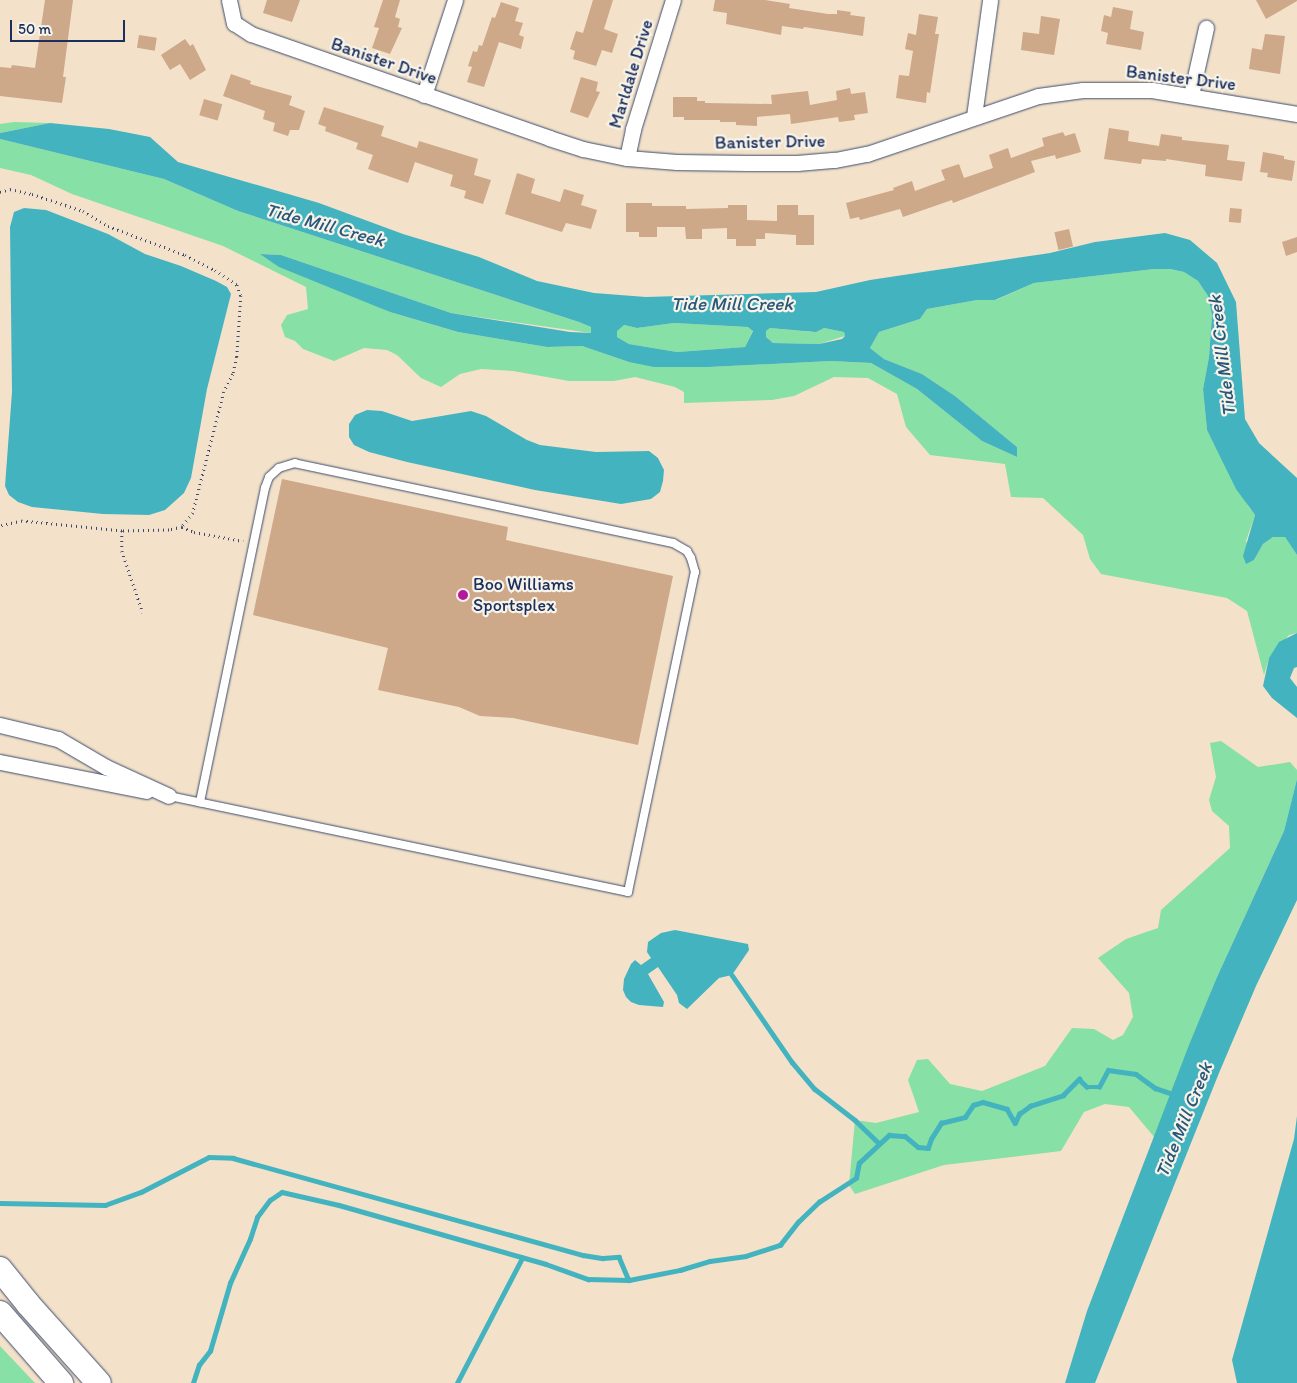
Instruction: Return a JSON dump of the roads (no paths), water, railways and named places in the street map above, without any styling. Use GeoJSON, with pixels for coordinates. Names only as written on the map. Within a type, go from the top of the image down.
{"type":"FeatureCollection","features":[{"type":"Feature","properties":{"kind":"main road"},"geometry":{"type":"LineString","coordinates":[[0,1269],[28,1304],[99,1383]]}},
{"type":"Feature","properties":{"kind":"main road"},"geometry":{"type":"LineString","coordinates":[[0,1313],[61,1383]]}},
{"type":"Feature","properties":{"kind":"street","name":"Banister Drive"},"geometry":{"type":"LineString","coordinates":[[229,0],[234,23],[251,34],[583,149],[627,158],[677,162],[797,163],[835,160],[867,154],[974,116],[1038,96],[1083,90],[1152,90],[1297,114]]}},
{"type":"Feature","properties":{"kind":"street"},"geometry":{"type":"LineString","coordinates":[[424,95],[455,0]]}},
{"type":"Feature","properties":{"kind":"street","name":"Marldale Drive"},"geometry":{"type":"LineString","coordinates":[[627,158],[633,129],[673,0]]}},
{"type":"Feature","properties":{"kind":"street"},"geometry":{"type":"LineString","coordinates":[[974,116],[990,0]]}},
{"type":"Feature","properties":{"kind":"street"},"geometry":{"type":"LineString","coordinates":[[1191,95],[1206,28]]}},
{"type":"Feature","properties":{"kind":"street"},"geometry":{"type":"LineString","coordinates":[[0,725],[58,739],[106,767],[169,796]]}},
{"type":"Feature","properties":{"kind":"street"},"geometry":{"type":"LineString","coordinates":[[0,762],[169,796]]}},
{"type":"Feature","properties":{"kind":"lane"},"geometry":{"type":"LineString","coordinates":[[169,796],[628,892],[695,572],[692,558],[686,551],[673,543],[295,463],[279,468],[269,477],[200,802]]}},
{"type":"Feature","properties":{"kind":"water","name":"Tide Mill Creek"},"geometry":{"type":"Polygon","coordinates":[[[50,123],[109,129],[150,137],[178,162],[319,203],[403,234],[479,257],[537,281],[594,293],[646,297],[816,292],[870,280],[1050,253],[1095,242],[1165,233],[1190,240],[1217,263],[1236,302],[1245,419],[1259,443],[1297,478],[1297,555],[1285,537],[1273,537],[1263,544],[1254,560],[1246,564],[1243,556],[1255,515],[1236,489],[1207,430],[1203,389],[1209,357],[1212,315],[1208,296],[1198,281],[1184,272],[1170,269],[1154,269],[1034,283],[995,300],[977,300],[927,309],[920,319],[879,332],[870,348],[884,359],[922,374],[955,396],[1017,447],[1017,457],[982,441],[917,389],[871,363],[831,361],[709,367],[654,367],[629,362],[582,346],[547,347],[458,332],[390,312],[279,267],[260,254],[281,255],[451,313],[570,332],[591,333],[591,327],[579,322],[238,211],[164,179],[0,139],[0,133],[50,123]],[[674,323],[637,328],[624,325],[617,331],[617,337],[629,344],[677,352],[745,347],[753,331],[748,327],[674,323]],[[770,328],[766,331],[766,337],[773,343],[819,344],[842,339],[845,336],[844,332],[824,328],[816,332],[770,328]]]}},
{"type":"Feature","properties":{"kind":"water"},"geometry":{"type":"Polygon","coordinates":[[[24,208],[46,210],[108,234],[145,254],[181,266],[216,281],[227,287],[231,294],[207,389],[191,478],[184,493],[165,510],[149,515],[103,514],[32,507],[18,502],[9,495],[5,486],[12,392],[10,227],[14,212],[24,208]]]}},
{"type":"Feature","properties":{"kind":"water"},"geometry":{"type":"Polygon","coordinates":[[[367,410],[382,411],[412,421],[471,411],[486,416],[527,440],[540,445],[596,452],[649,451],[658,458],[664,470],[663,481],[660,492],[651,499],[621,504],[535,490],[407,462],[369,452],[354,445],[349,437],[349,424],[355,415],[367,410]]]}},
{"type":"Feature","properties":{"kind":"water"},"geometry":{"type":"Polygon","coordinates":[[[1297,633],[1297,667],[1294,668],[1290,678],[1297,687],[1297,718],[1272,698],[1263,686],[1269,658],[1279,642],[1297,633]]]}},
{"type":"Feature","properties":{"kind":"water","name":"Tide Mill Creek"},"geometry":{"type":"Polygon","coordinates":[[[1297,779],[1297,900],[1256,986],[1219,1073],[1095,1383],[1065,1383],[1087,1311],[1189,1045],[1217,977],[1284,831],[1297,779]]]}},
{"type":"Feature","properties":{"kind":"water"},"geometry":{"type":"Polygon","coordinates":[[[675,930],[748,944],[749,950],[732,975],[719,978],[687,1009],[679,1003],[677,995],[658,967],[648,974],[664,1002],[663,1007],[639,1005],[631,1002],[623,990],[624,979],[631,964],[635,960],[641,965],[651,958],[647,952],[648,942],[661,933],[675,930]]]}},
{"type":"Feature","properties":{"kind":"water"},"geometry":{"type":"Polygon","coordinates":[[[1297,1116],[1297,1383],[1237,1383],[1232,1360],[1294,1139],[1297,1116]]]}},
{"type":"Feature","properties":{"kind":"waterway"},"geometry":{"type":"LineString","coordinates":[[732,975],[792,1062],[815,1089],[855,1120],[879,1143]]}},
{"type":"Feature","properties":{"kind":"waterway","name":"Tide Mill Creek"},"geometry":{"type":"LineString","coordinates":[[193,1383],[199,1365],[210,1351],[230,1283],[250,1239],[257,1217],[270,1200],[282,1192],[339,1205],[546,1264],[588,1279],[629,1280],[680,1270],[710,1261],[746,1256],[780,1245],[798,1222],[819,1202],[856,1178],[859,1163],[889,1135],[905,1136],[918,1147],[928,1148],[941,1123],[965,1117],[973,1105],[983,1102],[1007,1109],[1015,1123],[1019,1114],[1030,1106],[1063,1095],[1079,1079],[1087,1087],[1099,1087],[1108,1070],[1136,1074],[1155,1088],[1175,1095]]}},
{"type":"Feature","properties":{"kind":"waterway"},"geometry":{"type":"LineString","coordinates":[[0,1203],[105,1205],[141,1192],[209,1157],[233,1158],[583,1255],[603,1258],[619,1257],[629,1280]]}},
{"type":"Feature","properties":{"kind":"waterway"},"geometry":{"type":"LineString","coordinates":[[457,1383],[522,1258]]}},
{"type":"Feature","properties":{"kind":"place","name":"Boo Williams Sportsplex"},"geometry":{"type":"Point","coordinates":[463,595]}}]}
